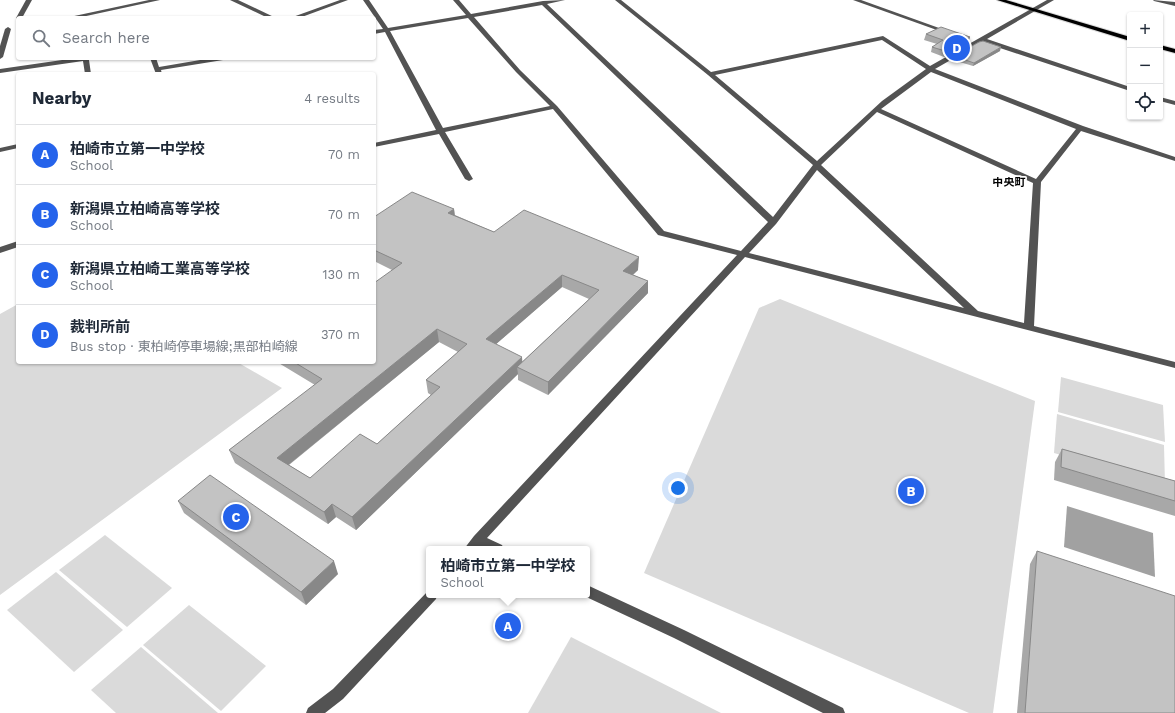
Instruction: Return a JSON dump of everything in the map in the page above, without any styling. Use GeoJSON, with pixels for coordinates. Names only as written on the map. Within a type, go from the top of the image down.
{"type":"FeatureCollection","features":[{"type":"Feature","properties":{"kind":"main road"},"geometry":{"type":"LineString","coordinates":[[1000,0],[1127,38]]}},
{"type":"Feature","properties":{"kind":"main road"},"geometry":{"type":"LineString","coordinates":[[1163,48],[1175,51]]}},
{"type":"Feature","properties":{"kind":"street"},"geometry":{"type":"LineString","coordinates":[[20,16],[29,0]]}},
{"type":"Feature","properties":{"kind":"street"},"geometry":{"type":"LineString","coordinates":[[78,16],[157,0]]}},
{"type":"Feature","properties":{"kind":"street"},"geometry":{"type":"LineString","coordinates":[[236,0],[269,16]]}},
{"type":"Feature","properties":{"kind":"street"},"geometry":{"type":"LineString","coordinates":[[299,16],[345,0]]}},
{"type":"Feature","properties":{"kind":"street"},"geometry":{"type":"LineString","coordinates":[[366,0],[387,30],[440,130],[469,179]]}},
{"type":"Feature","properties":{"kind":"street"},"geometry":{"type":"LineString","coordinates":[[456,0],[518,70],[555,107],[661,233],[742,255],[974,312],[1175,365]]}},
{"type":"Feature","properties":{"kind":"street"},"geometry":{"type":"LineString","coordinates":[[376,32],[562,0]]}},
{"type":"Feature","properties":{"kind":"street"},"geometry":{"type":"LineString","coordinates":[[618,0],[710,74],[817,165],[974,312]]}},
{"type":"Feature","properties":{"kind":"street"},"geometry":{"type":"LineString","coordinates":[[856,0],[958,36]]}},
{"type":"Feature","properties":{"kind":"street"},"geometry":{"type":"LineString","coordinates":[[474,544],[773,222],[817,165],[876,109],[930,69],[1051,0]]}},
{"type":"Feature","properties":{"kind":"street"},"geometry":{"type":"LineString","coordinates":[[1156,0],[1175,4]]}},
{"type":"Feature","properties":{"kind":"street"},"geometry":{"type":"LineString","coordinates":[[543,3],[773,222]]}},
{"type":"Feature","properties":{"kind":"street"},"geometry":{"type":"LineString","coordinates":[[0,31],[15,24]]}},
{"type":"Feature","properties":{"kind":"street"},"geometry":{"type":"LineString","coordinates":[[0,57],[15,24]]}},
{"type":"Feature","properties":{"kind":"street"},"geometry":{"type":"LineString","coordinates":[[710,74],[883,38],[930,69],[1080,128],[1175,159]]}},
{"type":"Feature","properties":{"kind":"street"},"geometry":{"type":"LineString","coordinates":[[965,38],[981,41],[1127,88]]}},
{"type":"Feature","properties":{"kind":"street"},"geometry":{"type":"LineString","coordinates":[[0,71],[73,60]]}},
{"type":"Feature","properties":{"kind":"street"},"geometry":{"type":"LineString","coordinates":[[86,60],[88,72]]}},
{"type":"Feature","properties":{"kind":"street"},"geometry":{"type":"LineString","coordinates":[[154,60],[158,72],[214,60]]}},
{"type":"Feature","properties":{"kind":"street"},"geometry":{"type":"LineString","coordinates":[[1163,99],[1175,104]]}},
{"type":"Feature","properties":{"kind":"street"},"geometry":{"type":"LineString","coordinates":[[376,145],[555,107]]}},
{"type":"Feature","properties":{"kind":"street"},"geometry":{"type":"LineString","coordinates":[[876,109],[1037,182]]}},
{"type":"Feature","properties":{"kind":"street"},"geometry":{"type":"LineString","coordinates":[[1029,327],[1037,182],[1080,128]]}},
{"type":"Feature","properties":{"kind":"street"},"geometry":{"type":"LineString","coordinates":[[0,150],[16,146]]}},
{"type":"Feature","properties":{"kind":"street"},"geometry":{"type":"LineString","coordinates":[[0,250],[16,245]]}},
{"type":"Feature","properties":{"kind":"street"},"geometry":{"type":"LineString","coordinates":[[590,592],[679,634],[838,713]]}},
{"type":"Feature","properties":{"kind":"street"},"geometry":{"type":"LineString","coordinates":[[313,713],[338,694],[428,598]]}},
{"type":"Feature","properties":{"kind":"shaded area"},"geometry":{"type":"Polygon","coordinates":[[[780,299],[1035,401],[993,713],[969,713],[644,573],[759,308],[780,299]]]}},
{"type":"Feature","properties":{"kind":"shaded area"},"geometry":{"type":"Polygon","coordinates":[[[16,305],[16,364],[240,364],[282,388],[0,595],[0,314],[16,305]]]}},
{"type":"Feature","properties":{"kind":"shaded area"},"geometry":{"type":"Polygon","coordinates":[[[1061,377],[1163,405],[1165,442],[1058,412],[1061,377]]]}},
{"type":"Feature","properties":{"kind":"shaded area"},"geometry":{"type":"Polygon","coordinates":[[[1057,414],[1164,445],[1165,485],[1054,453],[1057,414]]]}},
{"type":"Feature","properties":{"kind":"shaded area"},"geometry":{"type":"Polygon","coordinates":[[[1067,506],[1153,533],[1155,577],[1064,547],[1067,506]]]}},
{"type":"Feature","properties":{"kind":"shaded area"},"geometry":{"type":"Polygon","coordinates":[[[105,535],[172,588],[127,627],[59,570],[105,535]]]}},
{"type":"Feature","properties":{"kind":"shaded area"},"geometry":{"type":"Polygon","coordinates":[[[56,572],[123,630],[74,672],[7,610],[56,572]]]}},
{"type":"Feature","properties":{"kind":"shaded area"},"geometry":{"type":"Polygon","coordinates":[[[189,605],[266,666],[221,711],[143,645],[189,605]]]}},
{"type":"Feature","properties":{"kind":"shaded area"},"geometry":{"type":"Polygon","coordinates":[[[571,637],[721,713],[528,713],[571,637]]]}},
{"type":"Feature","properties":{"kind":"shaded area"},"geometry":{"type":"Polygon","coordinates":[[[141,647],[218,713],[116,713],[91,690],[141,647]]]}},
{"type":"Feature","properties":{"kind":"building"},"geometry":{"type":"Polygon","coordinates":[[[941,27],[970,37],[945,51],[932,47],[943,40],[926,34],[941,27]]]}},
{"type":"Feature","properties":{"kind":"building"},"geometry":{"type":"Polygon","coordinates":[[[983,41],[1001,47],[974,63],[954,56],[979,42],[983,41]]]}},
{"type":"Feature","properties":{"kind":"building"},"geometry":{"type":"Polygon","coordinates":[[[412,192],[454,209],[448,213],[494,232],[524,210],[639,257],[623,271],[648,281],[548,382],[517,367],[599,290],[562,275],[486,339],[522,357],[352,517],[332,504],[324,512],[229,450],[322,379],[297,364],[376,364],[376,282],[402,263],[376,251],[376,216],[412,192]],[[437,329],[277,458],[310,478],[360,434],[377,444],[440,387],[426,380],[467,344],[437,329]]]}},
{"type":"Feature","properties":{"kind":"building"},"geometry":{"type":"Polygon","coordinates":[[[1062,449],[1175,481],[1175,501],[1061,467],[1062,449]]]}},
{"type":"Feature","properties":{"kind":"building"},"geometry":{"type":"Polygon","coordinates":[[[210,475],[334,561],[301,592],[178,501],[210,475]]]}},
{"type":"Feature","properties":{"kind":"building"},"geometry":{"type":"Polygon","coordinates":[[[1037,551],[1175,596],[1175,713],[1025,713],[1037,551]]]}},
{"type":"Feature","properties":{"kind":"place","name":"裁判所前"},"geometry":{"type":"Point","coordinates":[957,48]}},
{"type":"Feature","properties":{"kind":"place","name":"新潟県立柏崎高等学校"},"geometry":{"type":"Point","coordinates":[911,491]}},
{"type":"Feature","properties":{"kind":"place","name":"新潟県立柏崎工業高等学校"},"geometry":{"type":"Point","coordinates":[236,517]}},
{"type":"Feature","properties":{"kind":"place","name":"柏崎市立第一中学校"},"geometry":{"type":"Point","coordinates":[508,626]}},
{"type":"Feature","properties":{"kind":"district","name":"中央町"},"geometry":{"type":"Point","coordinates":[1009,182]}}]}
